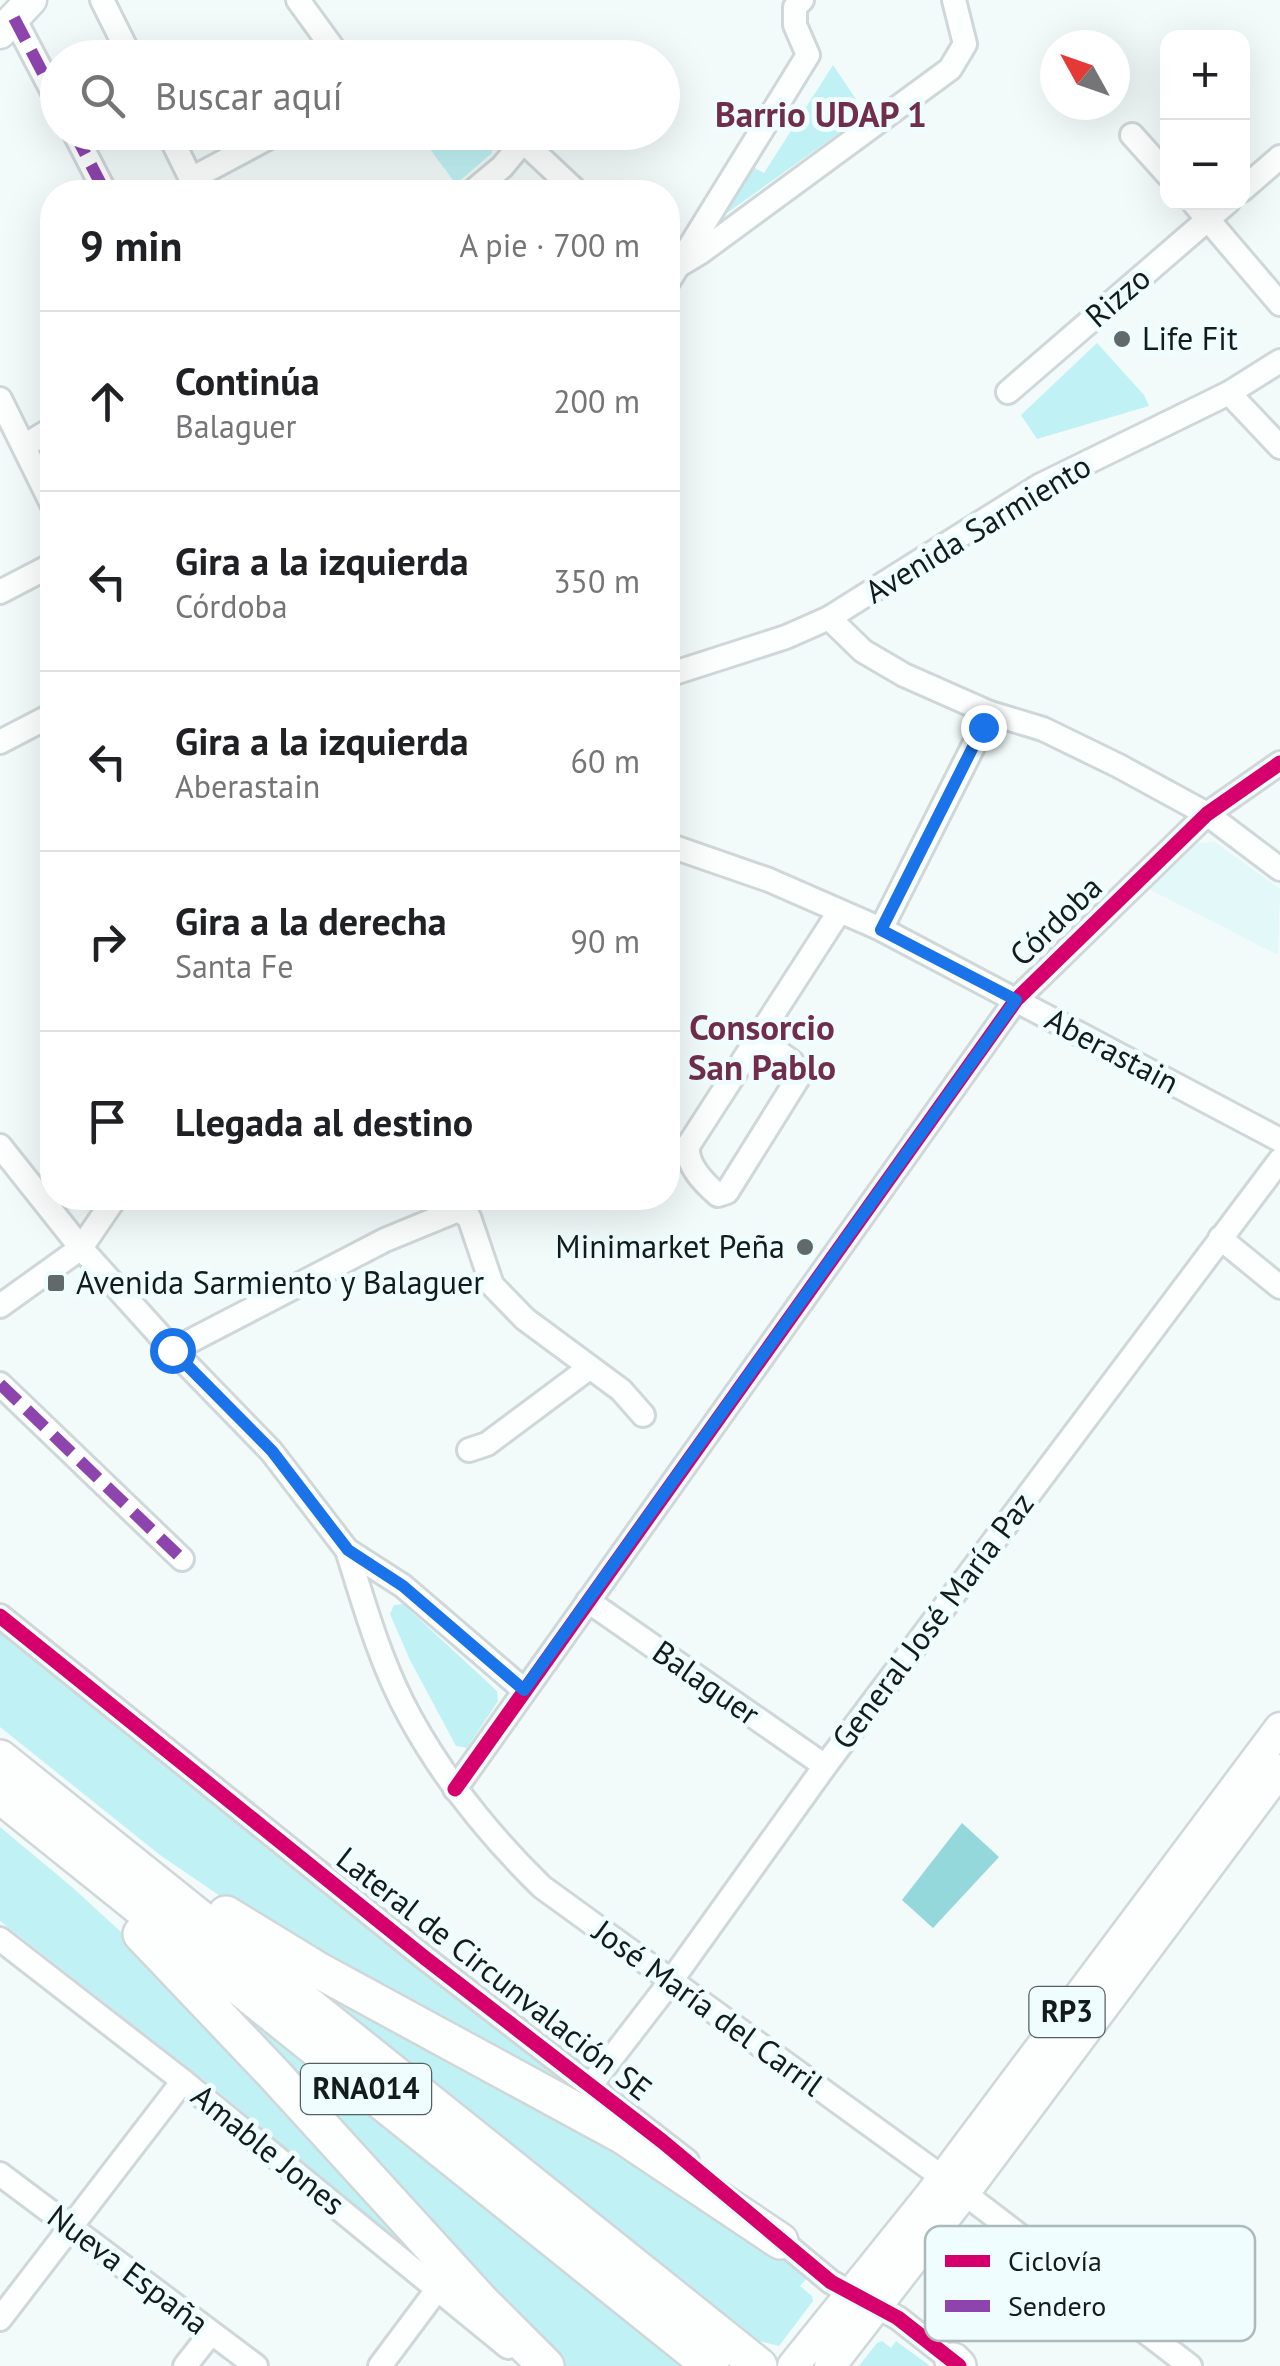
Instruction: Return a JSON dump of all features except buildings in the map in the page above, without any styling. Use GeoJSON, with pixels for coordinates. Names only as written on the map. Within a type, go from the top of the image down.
{"type":"FeatureCollection","features":[{"type":"Feature","properties":{"kind":"highway","name":"RNA014"},"geometry":{"type":"LineString","coordinates":[[0,1758],[736,2360]]}},
{"type":"Feature","properties":{"kind":"highway","name":"RNA014"},"geometry":{"type":"LineString","coordinates":[[11,1804],[736,2360]]}},
{"type":"Feature","properties":{"kind":"highway"},"geometry":{"type":"LineString","coordinates":[[11,1804],[198,1992],[480,2300],[546,2366]]}},
{"type":"Feature","properties":{"kind":"highway"},"geometry":{"type":"LineString","coordinates":[[70,1814],[281,1948],[623,2136],[780,2240]]}},
{"type":"Feature","properties":{"kind":"main road","name":"RP3"},"geometry":{"type":"LineString","coordinates":[[954,2186],[1278,1732]]}},
{"type":"Feature","properties":{"kind":"main road","name":"RP3"},"geometry":{"type":"LineString","coordinates":[[793,2366],[863,2299],[1280,1770]]}},
{"type":"Feature","properties":{"kind":"main road","name":"RP3"},"geometry":{"type":"LineString","coordinates":[[830,2366],[863,2299]]}},
{"type":"Feature","properties":{"kind":"street"},"geometry":{"type":"LineString","coordinates":[[102,0],[121,40]]}},
{"type":"Feature","properties":{"kind":"street"},"geometry":{"type":"LineString","coordinates":[[298,0],[327,40]]}},
{"type":"Feature","properties":{"kind":"street"},"geometry":{"type":"LineString","coordinates":[[680,261],[808,55],[795,24],[795,8],[802,0]]}},
{"type":"Feature","properties":{"kind":"street"},"geometry":{"type":"LineString","coordinates":[[680,268],[950,69],[965,44],[954,0]]}},
{"type":"Feature","properties":{"kind":"street"},"geometry":{"type":"LineString","coordinates":[[15,17],[40,66]]}},
{"type":"Feature","properties":{"kind":"street"},"geometry":{"type":"LineString","coordinates":[[1132,135],[1160,166]]}},
{"type":"Feature","properties":{"kind":"street"},"geometry":{"type":"LineString","coordinates":[[83,150],[99,180]]}},
{"type":"Feature","properties":{"kind":"street"},"geometry":{"type":"LineString","coordinates":[[177,150],[191,180]]}},
{"type":"Feature","properties":{"kind":"street"},"geometry":{"type":"LineString","coordinates":[[203,180],[251,150]]}},
{"type":"Feature","properties":{"kind":"street"},"geometry":{"type":"LineString","coordinates":[[486,180],[514,150]]}},
{"type":"Feature","properties":{"kind":"street"},"geometry":{"type":"LineString","coordinates":[[536,150],[565,180]]}},
{"type":"Feature","properties":{"kind":"street"},"geometry":{"type":"LineString","coordinates":[[1250,183],[1280,157]]}},
{"type":"Feature","properties":{"kind":"street"},"geometry":{"type":"LineString","coordinates":[[1200,211],[1280,304]]}},
{"type":"Feature","properties":{"kind":"street","name":"Rizzo"},"geometry":{"type":"LineString","coordinates":[[1008,392],[1200,211]]}},
{"type":"Feature","properties":{"kind":"street","name":"Avenida Sarmiento"},"geometry":{"type":"LineString","coordinates":[[680,671],[786,638],[829,618],[1039,486],[1229,393],[1280,361]]}},
{"type":"Feature","properties":{"kind":"street"},"geometry":{"type":"LineString","coordinates":[[1229,393],[1280,447]]}},
{"type":"Feature","properties":{"kind":"street"},"geometry":{"type":"LineString","coordinates":[[0,399],[40,479]]}},
{"type":"Feature","properties":{"kind":"street"},"geometry":{"type":"LineString","coordinates":[[24,446],[40,436]]}},
{"type":"Feature","properties":{"kind":"street"},"geometry":{"type":"LineString","coordinates":[[0,592],[40,571]]}},
{"type":"Feature","properties":{"kind":"street"},"geometry":{"type":"LineString","coordinates":[[829,618],[863,651],[904,675],[990,714],[1043,730],[1207,814],[1280,869]]}},
{"type":"Feature","properties":{"kind":"street"},"geometry":{"type":"LineString","coordinates":[[881,930],[990,714]]}},
{"type":"Feature","properties":{"kind":"street"},"geometry":{"type":"LineString","coordinates":[[0,742],[40,720]]}},
{"type":"Feature","properties":{"kind":"street","name":"Córdoba"},"geometry":{"type":"LineString","coordinates":[[455,1789],[1016,1000],[1207,814],[1280,763]]}},
{"type":"Feature","properties":{"kind":"street","name":"Aberastain"},"geometry":{"type":"LineString","coordinates":[[680,849],[768,880],[881,930],[1280,1140]]}},
{"type":"Feature","properties":{"kind":"street"},"geometry":{"type":"LineString","coordinates":[[759,1038],[792,1062],[800,1074],[727,1192],[718,1195],[692,1166],[688,1146],[839,912]]}},
{"type":"Feature","properties":{"kind":"street"},"geometry":{"type":"LineString","coordinates":[[0,1146],[40,1196]]}},
{"type":"Feature","properties":{"kind":"street","name":"General José María Paz"},"geometry":{"type":"LineString","coordinates":[[590,2086],[671,1981],[824,1766],[1280,1160]]}},
{"type":"Feature","properties":{"kind":"street"},"geometry":{"type":"LineString","coordinates":[[51,1210],[172,1350],[272,1451],[348,1550],[403,1586],[524,1690]]}},
{"type":"Feature","properties":{"kind":"street"},"geometry":{"type":"LineString","coordinates":[[0,1306],[81,1248],[107,1210]]}},
{"type":"Feature","properties":{"kind":"street"},"geometry":{"type":"LineString","coordinates":[[172,1350],[385,1240],[458,1210],[469,1217],[492,1285],[526,1319],[620,1390],[644,1415]]}},
{"type":"Feature","properties":{"kind":"street"},"geometry":{"type":"LineString","coordinates":[[1220,1238],[1280,1287]]}},
{"type":"Feature","properties":{"kind":"street"},"geometry":{"type":"LineString","coordinates":[[468,1450],[487,1444],[588,1368]]}},
{"type":"Feature","properties":{"kind":"street"},"geometry":{"type":"LineString","coordinates":[[0,1384],[182,1559]]}},
{"type":"Feature","properties":{"kind":"street","name":"José María del Carril"},"geometry":{"type":"LineString","coordinates":[[348,1550],[374,1634],[409,1716],[455,1789],[495,1841],[542,1887],[1006,2226]]}},
{"type":"Feature","properties":{"kind":"street","name":"Balaguer"},"geometry":{"type":"LineString","coordinates":[[588,1601],[824,1766]]}},
{"type":"Feature","properties":{"kind":"street","name":"Lateral de Circunvalación SE"},"geometry":{"type":"LineString","coordinates":[[0,1616],[425,1958],[704,2175],[831,2282],[898,2318],[925,2339]]}},
{"type":"Feature","properties":{"kind":"street","name":"Amable Jones"},"geometry":{"type":"LineString","coordinates":[[0,1938],[183,2081],[436,2292],[532,2366]]}},
{"type":"Feature","properties":{"kind":"street"},"geometry":{"type":"LineString","coordinates":[[0,2319],[183,2081]]}},
{"type":"Feature","properties":{"kind":"street","name":"Nueva España"},"geometry":{"type":"LineString","coordinates":[[0,2174],[256,2366]]}},
{"type":"Feature","properties":{"kind":"street"},"geometry":{"type":"LineString","coordinates":[[380,2366],[436,2292]]}},
{"type":"Feature","properties":{"kind":"street"},"geometry":{"type":"LineString","coordinates":[[185,2366],[210,2332]]}},
{"type":"Feature","properties":{"kind":"street","name":"Lateral de Circunvalación SE"},"geometry":{"type":"LineString","coordinates":[[927,2341],[956,2364]]}},
{"type":"Feature","properties":{"kind":"street","name":"José María del Carril"},"geometry":{"type":"LineString","coordinates":[[1157,2341],[1190,2366]]}},
{"type":"Feature","properties":{"kind":"shaded area"},"geometry":{"type":"Polygon","coordinates":[[[833,65],[866,114],[727,213],[724,210],[751,166],[764,173],[833,65]]]}},
{"type":"Feature","properties":{"kind":"shaded area"},"geometry":{"type":"Polygon","coordinates":[[[431,150],[492,150],[461,180],[453,180],[431,150]]]}},
{"type":"Feature","properties":{"kind":"shaded area"},"geometry":{"type":"Polygon","coordinates":[[[1097,343],[1144,395],[1149,406],[1037,439],[1021,415],[1097,343]]]}},
{"type":"Feature","properties":{"kind":"shaded area"},"geometry":{"type":"Polygon","coordinates":[[[1215,842],[1280,889],[1278,955],[1149,889],[1198,843],[1215,842]]]}},
{"type":"Feature","properties":{"kind":"shaded area"},"geometry":{"type":"Polygon","coordinates":[[[403,1604],[497,1691],[498,1701],[467,1748],[456,1746],[410,1660],[390,1614],[394,1605],[403,1604]]]}},
{"type":"Feature","properties":{"kind":"shaded area"},"geometry":{"type":"Polygon","coordinates":[[[0,1632],[523,2051],[621,2124],[248,1915],[160,1855],[0,1727],[0,1632]]]}},
{"type":"Feature","properties":{"kind":"shaded area"},"geometry":{"type":"Polygon","coordinates":[[[962,1823],[999,1857],[933,1928],[902,1900],[962,1823]]]}},
{"type":"Feature","properties":{"kind":"shaded area"},"geometry":{"type":"Polygon","coordinates":[[[0,1827],[157,1965],[435,2272],[208,2083],[0,1921],[0,1827]]]}},
{"type":"Feature","properties":{"kind":"shaded area"},"geometry":{"type":"Polygon","coordinates":[[[248,1935],[719,2206],[806,2279],[800,2286],[813,2301],[779,2346],[747,2338],[248,1935]]]}},
{"type":"Feature","properties":{"kind":"shaded area"},"geometry":{"type":"Polygon","coordinates":[[[207,1983],[686,2366],[557,2366],[207,1983]]]}},
{"type":"Feature","properties":{"kind":"shaded area"},"geometry":{"type":"Polygon","coordinates":[[[882,2341],[891,2348],[896,2341],[930,2366],[859,2366],[882,2341]]]}},
{"type":"Feature","properties":{"kind":"marked path"},"geometry":{"type":"LineString","coordinates":[[14,18],[40,68]]}},
{"type":"Feature","properties":{"kind":"marked path"},"geometry":{"type":"LineString","coordinates":[[83,150],[99,180]]}},
{"type":"Feature","properties":{"kind":"marked path"},"geometry":{"type":"LineString","coordinates":[[0,1384],[182,1559]]}},
{"type":"Feature","properties":{"kind":"cycle path"},"geometry":{"type":"LineString","coordinates":[[455,1789],[1016,1000],[1207,814],[1280,763]]}},
{"type":"Feature","properties":{"kind":"cycle path"},"geometry":{"type":"LineString","coordinates":[[0,1616],[425,1958],[662,2141],[831,2282],[898,2318],[925,2339]]}},
{"type":"Feature","properties":{"kind":"cycle path"},"geometry":{"type":"LineString","coordinates":[[927,2341],[959,2366]]}},
{"type":"Feature","properties":{"kind":"place","name":"Life Fit"},"geometry":{"type":"Point","coordinates":[1122,339]}},
{"type":"Feature","properties":{"kind":"place","name":"Minimarket Peña"},"geometry":{"type":"Point","coordinates":[805,1247]}},
{"type":"Feature","properties":{"kind":"place","name":"Avenida Sarmiento y Balaguer"},"geometry":{"type":"Point","coordinates":[56,1283]}},
{"type":"Feature","properties":{"kind":"district","name":"Barrio UDAP 1"},"geometry":{"type":"Point","coordinates":[821,115]}},
{"type":"Feature","properties":{"kind":"district","name":"Consorcio San Pablo"},"geometry":{"type":"Point","coordinates":[762,1048]}},
{"type":"Feature","properties":{"kind":"route"},"geometry":{"type":"LineString","coordinates":[[172,1350],[272,1451],[348,1550],[403,1586],[524,1690],[1016,1000],[881,930],[983,727]]}}]}
